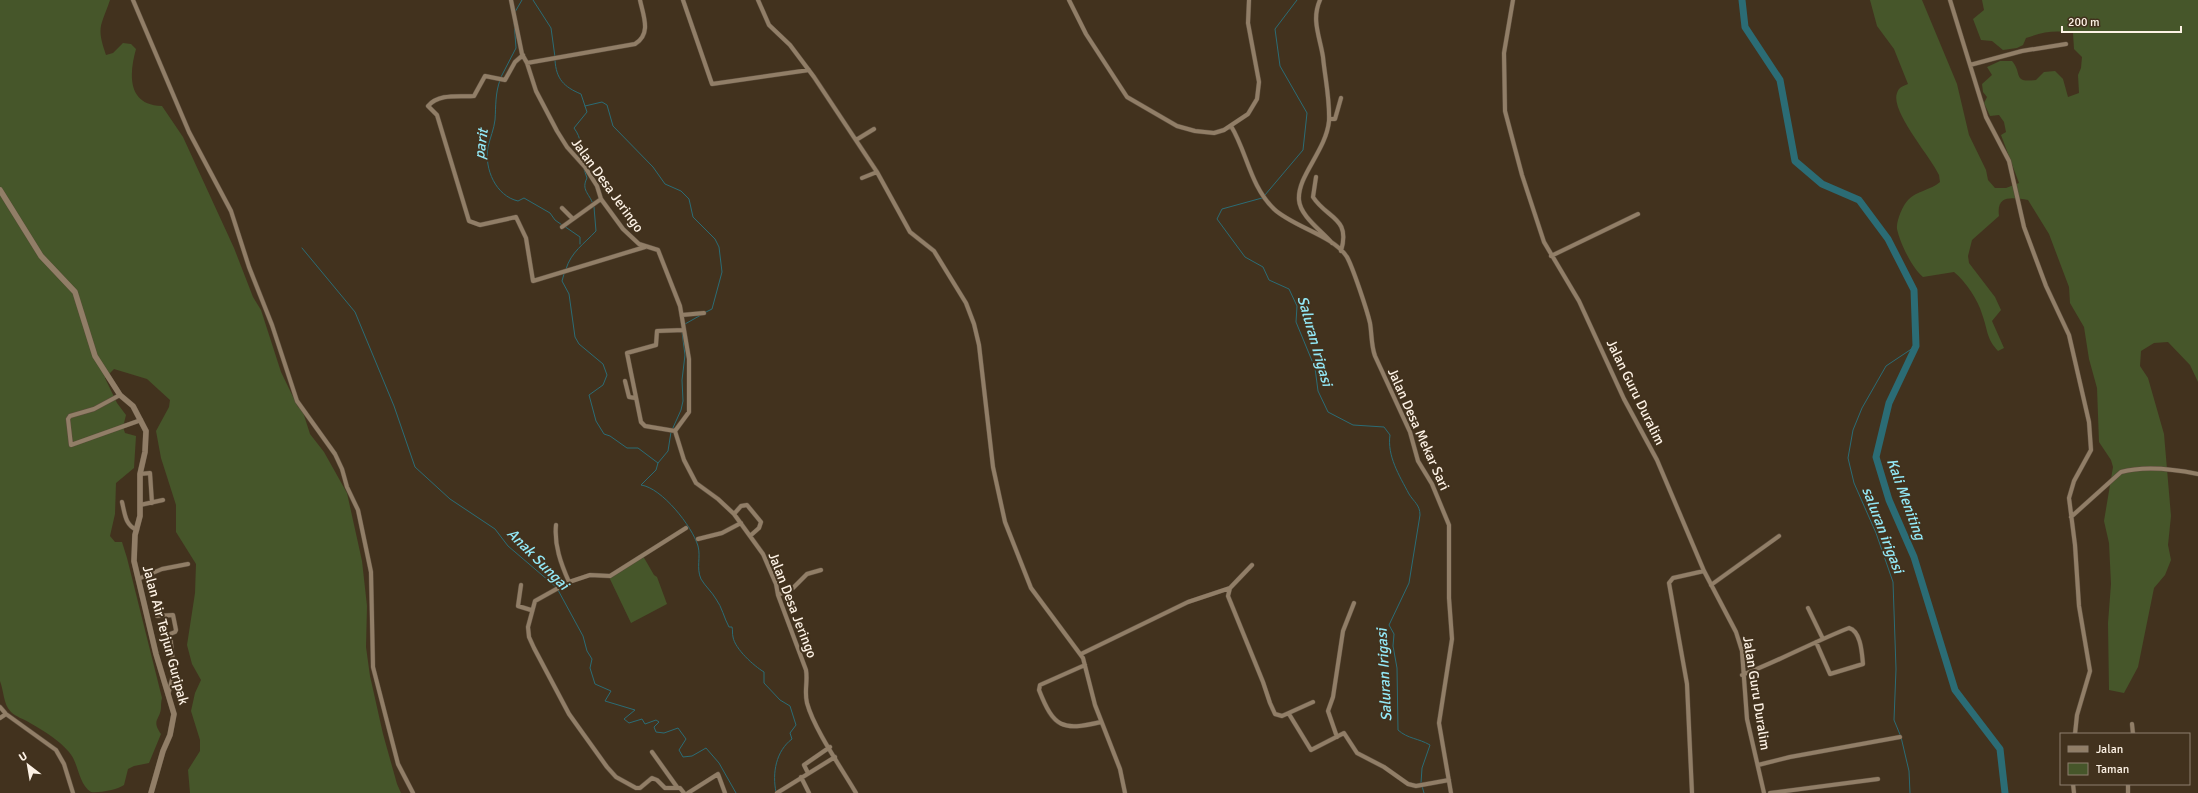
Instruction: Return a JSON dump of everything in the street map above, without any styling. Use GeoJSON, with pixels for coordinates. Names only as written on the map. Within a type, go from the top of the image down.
{"type":"FeatureCollection","features":[{"type":"Feature","properties":{"kind":"street"},"geometry":{"type":"LineString","coordinates":[[134,0],[190,132],[231,211],[249,266],[272,325],[298,401],[335,454],[342,468],[346,487],[358,510],[370,572],[373,667],[397,759],[413,793]]}},
{"type":"Feature","properties":{"kind":"street","name":"Jalan Desa Jeringo"},"geometry":{"type":"LineString","coordinates":[[511,0],[512,11],[523,55],[545,111],[567,147],[585,167],[597,186],[601,199],[628,235],[645,247],[655,248],[659,252],[674,287],[682,315],[682,330],[689,359],[688,412],[687,417],[675,431],[684,460],[696,483],[718,499],[734,514],[766,560],[806,670],[807,681],[804,690],[808,705],[856,793]]}},
{"type":"Feature","properties":{"kind":"street"},"geometry":{"type":"LineString","coordinates":[[527,63],[630,46],[638,43],[643,36],[645,28],[640,0]]}},
{"type":"Feature","properties":{"kind":"street"},"geometry":{"type":"LineString","coordinates":[[683,0],[712,84],[809,70]]}},
{"type":"Feature","properties":{"kind":"street"},"geometry":{"type":"LineString","coordinates":[[758,0],[768,26],[790,45],[809,70],[877,172],[910,232],[934,251],[968,310],[979,345],[994,478],[1009,535],[1034,593],[1081,654],[1086,665],[1092,696],[1120,769],[1124,793]]}},
{"type":"Feature","properties":{"kind":"street"},"geometry":{"type":"LineString","coordinates":[[1069,0],[1086,34],[1127,97],[1186,129],[1214,133],[1231,126],[1248,114],[1255,104],[1258,95],[1258,68],[1248,22],[1249,0]]}},
{"type":"Feature","properties":{"kind":"street"},"geometry":{"type":"LineString","coordinates":[[1320,0],[1315,29],[1327,84],[1329,119],[1325,141],[1304,180],[1299,194],[1299,202],[1307,215],[1334,246]]}},
{"type":"Feature","properties":{"kind":"street","name":"Jalan Guru Duralim"},"geometry":{"type":"LineString","coordinates":[[1513,0],[1504,53],[1506,121],[1540,232],[1552,256],[1576,296],[1628,408],[1657,460],[1704,571],[1738,637],[1742,651],[1742,674],[1747,719],[1764,793]]}},
{"type":"Feature","properties":{"kind":"street"},"geometry":{"type":"LineString","coordinates":[[1950,0],[1987,121],[2003,146],[2009,160],[2024,227],[2046,286],[2069,335],[2089,422],[2091,443],[2089,456],[2071,487],[2069,498],[2079,606],[2090,671],[2076,715],[2075,733]]}},
{"type":"Feature","properties":{"kind":"street"},"geometry":{"type":"LineString","coordinates":[[1970,66],[2022,51],[2066,44]]}},
{"type":"Feature","properties":{"kind":"street"},"geometry":{"type":"LineString","coordinates":[[523,55],[515,62],[506,79],[500,80],[485,76],[474,96],[448,97],[428,106],[429,109],[437,115],[470,221],[480,225],[516,217],[526,238],[533,281],[645,247]]}},
{"type":"Feature","properties":{"kind":"street"},"geometry":{"type":"LineString","coordinates":[[1329,119],[1335,119],[1341,98]]}},
{"type":"Feature","properties":{"kind":"street","name":"Jalan Desa Mekar Sari"},"geometry":{"type":"LineString","coordinates":[[1231,126],[1239,140],[1252,177],[1267,201],[1281,214],[1341,251],[1348,260],[1369,320],[1371,343],[1375,356],[1410,432],[1418,461],[1432,484],[1449,525],[1449,598],[1452,639],[1439,723],[1452,793]]}},
{"type":"Feature","properties":{"kind":"street"},"geometry":{"type":"LineString","coordinates":[[856,140],[874,129]]}},
{"type":"Feature","properties":{"kind":"street"},"geometry":{"type":"LineString","coordinates":[[862,178],[877,172]]}},
{"type":"Feature","properties":{"kind":"street"},"geometry":{"type":"LineString","coordinates":[[1316,177],[1313,197],[1342,227],[1345,238],[1341,251]]}},
{"type":"Feature","properties":{"kind":"street","name":"Jalan Air Terjun Guripak"},"geometry":{"type":"LineString","coordinates":[[0,190],[41,256],[75,292],[92,350],[120,395],[133,406],[141,420],[146,435],[145,456],[140,474],[140,521],[136,530],[134,553],[138,579],[168,695],[174,711],[173,722],[152,793]]}},
{"type":"Feature","properties":{"kind":"street"},"geometry":{"type":"LineString","coordinates":[[562,227],[601,199]]}},
{"type":"Feature","properties":{"kind":"street"},"geometry":{"type":"LineString","coordinates":[[562,208],[573,219]]}},
{"type":"Feature","properties":{"kind":"street"},"geometry":{"type":"LineString","coordinates":[[1552,256],[1638,214]]}},
{"type":"Feature","properties":{"kind":"street"},"geometry":{"type":"LineString","coordinates":[[682,315],[704,313]]}},
{"type":"Feature","properties":{"kind":"street"},"geometry":{"type":"LineString","coordinates":[[675,431],[643,425],[635,398],[627,353],[656,345],[657,331],[682,330]]}},
{"type":"Feature","properties":{"kind":"street"},"geometry":{"type":"LineString","coordinates":[[625,381],[629,397],[635,398]]}},
{"type":"Feature","properties":{"kind":"street"},"geometry":{"type":"LineString","coordinates":[[120,395],[94,409],[70,416],[68,418],[71,445],[141,420]]}},
{"type":"Feature","properties":{"kind":"street"},"geometry":{"type":"LineString","coordinates":[[2071,517],[2122,472],[2152,469],[2198,474]]}},
{"type":"Feature","properties":{"kind":"street"},"geometry":{"type":"LineString","coordinates":[[140,474],[150,473],[152,503]]}},
{"type":"Feature","properties":{"kind":"street"},"geometry":{"type":"LineString","coordinates":[[140,505],[163,500]]}},
{"type":"Feature","properties":{"kind":"street"},"geometry":{"type":"LineString","coordinates":[[122,502],[126,521],[130,527],[136,530]]}},
{"type":"Feature","properties":{"kind":"street"},"geometry":{"type":"LineString","coordinates":[[734,514],[741,506],[747,505],[761,522],[759,528],[750,536]]}},
{"type":"Feature","properties":{"kind":"street"},"geometry":{"type":"LineString","coordinates":[[698,539],[722,533],[741,523]]}},
{"type":"Feature","properties":{"kind":"street"},"geometry":{"type":"LineString","coordinates":[[556,525],[558,551],[569,582]]}},
{"type":"Feature","properties":{"kind":"street"},"geometry":{"type":"LineString","coordinates":[[677,787],[665,788],[657,780],[652,778],[640,788],[636,788],[616,776],[607,767],[569,714],[534,648],[529,637],[528,627],[531,610],[535,601],[569,582],[590,575],[610,576],[686,528]]}},
{"type":"Feature","properties":{"kind":"street"},"geometry":{"type":"LineString","coordinates":[[1711,584],[1779,536]]}},
{"type":"Feature","properties":{"kind":"street"},"geometry":{"type":"LineString","coordinates":[[138,579],[162,568],[188,564]]}},
{"type":"Feature","properties":{"kind":"street"},"geometry":{"type":"LineString","coordinates":[[1252,565],[1230,588],[1228,594],[1270,703],[1277,715],[1282,716],[1313,702]]}},
{"type":"Feature","properties":{"kind":"street"},"geometry":{"type":"LineString","coordinates":[[778,596],[793,588],[807,574],[821,570]]}},
{"type":"Feature","properties":{"kind":"street"},"geometry":{"type":"LineString","coordinates":[[1692,793],[1687,684],[1669,583],[1672,578],[1704,571]]}},
{"type":"Feature","properties":{"kind":"street"},"geometry":{"type":"LineString","coordinates":[[521,586],[518,606],[531,610]]}},
{"type":"Feature","properties":{"kind":"street"},"geometry":{"type":"LineString","coordinates":[[1081,654],[1188,602],[1230,588]]}},
{"type":"Feature","properties":{"kind":"street"},"geometry":{"type":"LineString","coordinates":[[1337,737],[1328,711],[1333,697],[1343,631],[1354,603]]}},
{"type":"Feature","properties":{"kind":"street"},"geometry":{"type":"LineString","coordinates":[[1808,608],[1823,639]]}},
{"type":"Feature","properties":{"kind":"street"},"geometry":{"type":"LineString","coordinates":[[157,616],[173,615],[176,630],[175,632],[170,633],[174,672],[168,695]]}},
{"type":"Feature","properties":{"kind":"street"},"geometry":{"type":"LineString","coordinates":[[1742,674],[1780,660],[1816,642],[1848,628],[1852,628],[1862,649],[1863,664],[1830,674],[1816,642]]}},
{"type":"Feature","properties":{"kind":"street"},"geometry":{"type":"LineString","coordinates":[[1086,665],[1040,686],[1039,690],[1053,717],[1059,723],[1074,727],[1101,722]]}},
{"type":"Feature","properties":{"kind":"street"},"geometry":{"type":"LineString","coordinates":[[0,708],[56,750],[64,764],[73,793]]}},
{"type":"Feature","properties":{"kind":"street"},"geometry":{"type":"LineString","coordinates":[[0,718],[6,714]]}},
{"type":"Feature","properties":{"kind":"street"},"geometry":{"type":"LineString","coordinates":[[1289,714],[1311,750],[1337,737],[1341,733],[1345,733],[1353,748],[1360,755],[1384,767],[1408,784],[1416,786],[1449,780]]}},
{"type":"Feature","properties":{"kind":"street"},"geometry":{"type":"LineString","coordinates":[[2132,724],[2133,733]]}},
{"type":"Feature","properties":{"kind":"street"},"geometry":{"type":"LineString","coordinates":[[1758,765],[1790,757],[1900,737]]}},
{"type":"Feature","properties":{"kind":"street"},"geometry":{"type":"LineString","coordinates":[[808,773],[804,765],[830,747]]}},
{"type":"Feature","properties":{"kind":"street"},"geometry":{"type":"LineString","coordinates":[[652,752],[677,787],[684,793]]}},
{"type":"Feature","properties":{"kind":"street"},"geometry":{"type":"LineString","coordinates":[[777,793],[835,757]]}},
{"type":"Feature","properties":{"kind":"street"},"geometry":{"type":"LineString","coordinates":[[688,793],[718,774],[726,793]]}},
{"type":"Feature","properties":{"kind":"street"},"geometry":{"type":"LineString","coordinates":[[801,777],[809,793]]}},
{"type":"Feature","properties":{"kind":"street"},"geometry":{"type":"LineString","coordinates":[[1770,793],[1878,778]]}},
{"type":"Feature","properties":{"kind":"green space"},"geometry":{"type":"Polygon","coordinates":[[[0,0],[110,0],[100,32],[106,55],[113,53],[123,43],[131,44],[136,49],[132,68],[132,78],[133,86],[137,94],[142,100],[151,104],[162,106],[183,137],[234,248],[253,297],[261,310],[281,372],[298,407],[302,409],[310,434],[324,452],[347,493],[362,561],[367,606],[366,647],[370,676],[383,734],[401,793],[190,793],[188,770],[200,751],[200,740],[191,711],[195,693],[201,680],[192,664],[187,645],[195,593],[196,564],[176,532],[176,505],[161,458],[156,431],[169,407],[170,400],[147,379],[114,369],[105,378],[117,403],[126,415],[123,427],[125,433],[136,436],[134,468],[116,483],[115,514],[110,536],[115,542],[122,542],[127,558],[162,698],[160,712],[156,723],[161,734],[149,763],[134,766],[128,769],[124,785],[108,791],[91,792],[83,784],[75,762],[65,748],[46,733],[13,714],[8,709],[0,681],[0,0]]]}},
{"type":"Feature","properties":{"kind":"green space"},"geometry":{"type":"Polygon","coordinates":[[[1870,0],[1922,0],[1957,84],[1969,135],[1986,170],[1988,180],[1995,188],[2006,188],[2019,183],[2001,135],[2006,132],[2004,122],[1999,115],[1990,116],[1984,103],[1987,97],[1983,92],[1982,84],[1992,75],[1987,67],[2000,61],[2012,61],[2021,79],[2029,81],[2036,80],[2044,72],[2055,71],[2063,79],[2068,97],[2079,93],[2078,75],[2081,68],[2082,57],[2074,49],[2073,33],[2049,32],[2038,34],[2026,38],[2023,45],[2017,48],[2003,50],[1992,41],[1981,40],[1973,19],[1984,10],[1982,0],[2198,0],[2198,382],[2190,365],[2168,342],[2154,343],[2141,351],[2140,366],[2148,378],[2164,434],[2171,516],[2168,545],[2171,560],[2165,575],[2154,588],[2138,667],[2124,693],[2109,690],[2108,623],[2111,584],[2109,543],[2104,521],[2113,467],[2111,460],[2099,442],[2097,388],[2089,359],[2084,327],[2070,303],[2069,287],[2049,234],[2028,200],[2011,198],[2003,201],[2000,204],[1999,216],[1972,240],[1968,256],[1969,263],[1995,297],[2001,310],[1992,321],[2004,348],[1998,351],[1991,342],[1975,297],[1954,272],[1923,277],[1915,268],[1907,255],[1897,229],[1899,218],[1906,202],[1911,197],[1940,182],[1939,175],[1899,111],[1896,101],[1897,93],[1900,88],[1908,84],[1894,49],[1877,26],[1870,0]]]}},
{"type":"Feature","properties":{"kind":"green space"},"geometry":{"type":"Polygon","coordinates":[[[643,556],[654,575],[657,577],[667,604],[631,623],[609,577],[643,556]]]}},
{"type":"Feature","properties":{"kind":"waterway","name":"parit"},"geometry":{"type":"LineString","coordinates":[[515,12],[522,0]]}},
{"type":"Feature","properties":{"kind":"waterway"},"geometry":{"type":"LineString","coordinates":[[533,0],[551,28],[555,57]]}},
{"type":"Feature","properties":{"kind":"waterway","name":"Saluran Irigasi"},"geometry":{"type":"LineString","coordinates":[[1265,195],[1303,150],[1307,113],[1280,66],[1275,29],[1297,0]]}},
{"type":"Feature","properties":{"kind":"waterway","name":"Kali Meniting"},"geometry":{"type":"LineString","coordinates":[[1742,0],[1745,27],[1780,80],[1795,161],[1822,184],[1859,200],[1888,239],[1914,290],[1916,346],[1889,403],[1876,457],[1889,500],[1914,557],[1955,690],[2000,749],[2005,793]]}},
{"type":"Feature","properties":{"kind":"waterway","name":"parit"},"geometry":{"type":"LineString","coordinates":[[501,77],[516,48],[514,21]]}},
{"type":"Feature","properties":{"kind":"waterway"},"geometry":{"type":"LineString","coordinates":[[555,60],[557,72],[562,82],[581,94],[587,112],[574,128],[580,143],[578,158]]}},
{"type":"Feature","properties":{"kind":"waterway","name":"parit"},"geometry":{"type":"LineString","coordinates":[[500,80],[496,95],[494,123],[487,155],[493,180],[503,194],[518,201],[524,198],[550,213],[555,220],[562,225]]}},
{"type":"Feature","properties":{"kind":"waterway"},"geometry":{"type":"LineString","coordinates":[[585,106],[602,102],[607,105],[613,126],[653,167],[665,184],[681,191],[689,199],[693,217],[715,239],[719,247],[722,272],[712,309],[706,312]]}},
{"type":"Feature","properties":{"kind":"waterway"},"geometry":{"type":"LineString","coordinates":[[584,169],[587,178],[585,182],[585,189],[593,204]]}},
{"type":"Feature","properties":{"kind":"waterway","name":"Saluran Irigasi"},"geometry":{"type":"LineString","coordinates":[[1262,198],[1222,209],[1217,219],[1245,257],[1263,267],[1269,280],[1289,289],[1297,306],[1296,322],[1315,368],[1318,391],[1328,412],[1353,425],[1384,427],[1390,435],[1390,450],[1401,480],[1419,509],[1420,515],[1409,583],[1389,625],[1394,634],[1393,646],[1397,668],[1398,730],[1430,745],[1422,768],[1421,783]]}},
{"type":"Feature","properties":{"kind":"waterway"},"geometry":{"type":"LineString","coordinates":[[566,269],[568,263],[578,248],[596,231],[594,207]]}},
{"type":"Feature","properties":{"kind":"waterway","name":"parit"},"geometry":{"type":"LineString","coordinates":[[564,226],[580,237],[580,244]]}},
{"type":"Feature","properties":{"kind":"waterway","name":"Anak Sungai"},"geometry":{"type":"LineString","coordinates":[[302,248],[355,312],[394,406],[415,467],[450,499],[495,529],[508,546],[556,587]]}},
{"type":"Feature","properties":{"kind":"waterway"},"geometry":{"type":"LineString","coordinates":[[564,274],[562,281],[569,294],[575,337],[579,344],[603,364],[607,375],[603,385],[589,395],[596,421],[604,434],[610,436],[627,448],[638,448],[658,463],[656,470],[641,485],[658,493],[667,500],[690,528],[698,546],[699,571],[701,579],[718,602],[729,627],[732,627],[734,642],[741,652],[755,666],[764,672],[764,683],[780,700],[790,706],[796,725],[790,733],[792,739],[782,750],[776,763],[776,792]]}},
{"type":"Feature","properties":{"kind":"waterway"},"geometry":{"type":"LineString","coordinates":[[685,324],[701,315]]}},
{"type":"Feature","properties":{"kind":"waterway"},"geometry":{"type":"LineString","coordinates":[[672,430],[681,410],[683,401],[682,380],[685,355],[682,332]]}},
{"type":"Feature","properties":{"kind":"waterway","name":"saluran irigasi"},"geometry":{"type":"LineString","coordinates":[[1910,793],[1909,771],[1901,737],[1894,720],[1896,669],[1893,582],[1876,533],[1854,483],[1848,458],[1853,430],[1862,408],[1886,366],[1916,346]]}},
{"type":"Feature","properties":{"kind":"waterway"},"geometry":{"type":"LineString","coordinates":[[658,463],[668,451],[671,432]]}},
{"type":"Feature","properties":{"kind":"waterway","name":"Anak Sungai"},"geometry":{"type":"LineString","coordinates":[[558,590],[583,636],[587,651],[592,659],[590,668],[595,684],[611,691],[605,701],[635,710],[624,719],[629,723],[642,719],[645,724],[656,720],[659,722],[654,727],[656,732],[664,733],[678,728],[686,739],[679,750],[683,757],[692,756],[706,748],[719,763],[736,793]]}},
{"type":"Feature","properties":{"kind":"waterway","name":"Saluran Irigasi"},"geometry":{"type":"LineString","coordinates":[[1422,786],[1424,793]]}}]}
